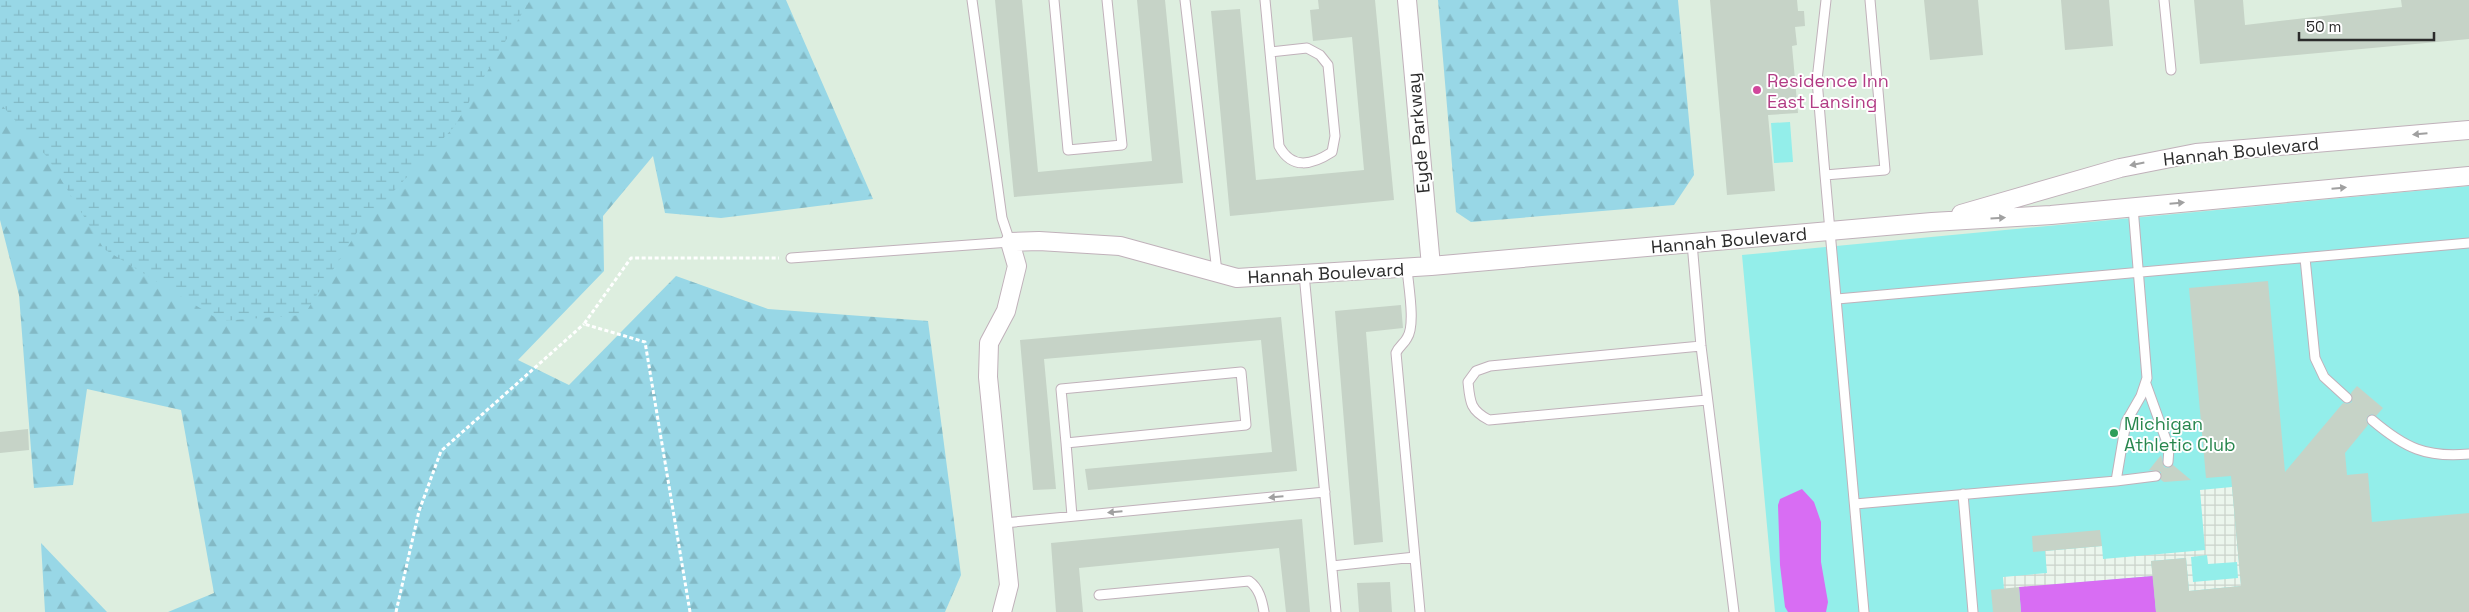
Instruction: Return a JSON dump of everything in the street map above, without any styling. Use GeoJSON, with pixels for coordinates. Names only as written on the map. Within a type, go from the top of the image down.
{"type":"FeatureCollection","features":[{"type":"Feature","properties":{"kind":"street","name":"Eyde Parkway"},"geometry":{"type":"LineString","coordinates":[[1407,0],[1431,266]]}},
{"type":"Feature","properties":{"kind":"street","name":"Hannah Boulevard"},"geometry":{"type":"LineString","coordinates":[[1932,222],[2120,168],[2196,152],[2469,130]]}},
{"type":"Feature","properties":{"kind":"street","name":"Hannah Boulevard"},"geometry":{"type":"LineString","coordinates":[[1010,242],[1039,241],[1120,246],[1237,278],[1407,268],[1932,222],[2134,208],[2469,176]]}},
{"type":"Feature","properties":{"kind":"street"},"geometry":{"type":"LineString","coordinates":[[1002,612],[1009,585],[988,377],[989,343],[1006,311],[1017,266],[1010,242]]}},
{"type":"Feature","properties":{"kind":"lane"},"geometry":{"type":"LineString","coordinates":[[791,258],[1010,242],[1002,218],[972,0]]}},
{"type":"Feature","properties":{"kind":"lane"},"geometry":{"type":"LineString","coordinates":[[1054,0],[1068,150],[1122,145],[1107,0]]}},
{"type":"Feature","properties":{"kind":"lane"},"geometry":{"type":"LineString","coordinates":[[1185,0],[1217,272]]}},
{"type":"Feature","properties":{"kind":"lane"},"geometry":{"type":"LineString","coordinates":[[1265,0],[1279,146],[1285,157],[1296,162],[1316,162],[1332,152],[1335,136],[1328,65],[1320,55],[1307,48],[1270,52]]}},
{"type":"Feature","properties":{"kind":"lane"},"geometry":{"type":"LineString","coordinates":[[1826,0],[1817,80],[1864,612]]}},
{"type":"Feature","properties":{"kind":"lane"},"geometry":{"type":"LineString","coordinates":[[1825,175],[1885,170],[1870,0]]}},
{"type":"Feature","properties":{"kind":"lane"},"geometry":{"type":"LineString","coordinates":[[2164,0],[2171,70]]}},
{"type":"Feature","properties":{"kind":"lane"},"geometry":{"type":"LineString","coordinates":[[2134,208],[2147,366],[2146,384],[2169,448],[2168,462]]}},
{"type":"Feature","properties":{"kind":"lane"},"geometry":{"type":"LineString","coordinates":[[1692,243],[1707,400],[1734,612]]}},
{"type":"Feature","properties":{"kind":"lane"},"geometry":{"type":"LineString","coordinates":[[1837,298],[2469,243]]}},
{"type":"Feature","properties":{"kind":"lane"},"geometry":{"type":"LineString","coordinates":[[2305,258],[2315,358],[2324,376],[2347,398]]}},
{"type":"Feature","properties":{"kind":"lane"},"geometry":{"type":"LineString","coordinates":[[1407,268],[1411,328],[1407,339],[1399,346],[1396,353],[1420,612]]}},
{"type":"Feature","properties":{"kind":"lane"},"geometry":{"type":"LineString","coordinates":[[1304,274],[1336,612]]}},
{"type":"Feature","properties":{"kind":"lane"},"geometry":{"type":"LineString","coordinates":[[1701,346],[1490,366],[1476,371],[1468,382],[1469,398],[1475,412],[1489,420],[1707,400]]}},
{"type":"Feature","properties":{"kind":"lane"},"geometry":{"type":"LineString","coordinates":[[1066,443],[1246,425],[1240,372],[1061,389],[1072,516]]}},
{"type":"Feature","properties":{"kind":"lane"},"geometry":{"type":"LineString","coordinates":[[2116,481],[2126,422],[2146,384]]}},
{"type":"Feature","properties":{"kind":"lane"},"geometry":{"type":"LineString","coordinates":[[2372,420],[2401,443],[2418,451],[2436,455],[2469,454]]}},
{"type":"Feature","properties":{"kind":"lane"},"geometry":{"type":"LineString","coordinates":[[1855,504],[2156,476]]}},
{"type":"Feature","properties":{"kind":"lane"},"geometry":{"type":"LineString","coordinates":[[1004,523],[1325,492]]}},
{"type":"Feature","properties":{"kind":"lane"},"geometry":{"type":"LineString","coordinates":[[1963,494],[1973,612]]}},
{"type":"Feature","properties":{"kind":"lane"},"geometry":{"type":"LineString","coordinates":[[1332,566],[1415,557]]}},
{"type":"Feature","properties":{"kind":"lane"},"geometry":{"type":"LineString","coordinates":[[1099,595],[1249,581],[1254,585],[1262,601],[1264,612]]}},
{"type":"Feature","properties":{"kind":"path"},"geometry":{"type":"LineString","coordinates":[[396,612],[419,511],[441,451],[584,324],[631,258],[791,258]]}},
{"type":"Feature","properties":{"kind":"path"},"geometry":{"type":"LineString","coordinates":[[584,324],[645,342],[690,612]]}},
{"type":"Feature","properties":{"kind":"green space"},"geometry":{"type":"Polygon","coordinates":[[[0,0],[786,0],[873,199],[721,218],[665,213],[653,156],[603,216],[604,271],[518,360],[569,385],[676,276],[768,309],[928,321],[961,575],[945,612],[168,612],[214,593],[181,410],[87,389],[73,485],[34,488],[19,295],[0,220],[0,0]]]}},
{"type":"Feature","properties":{"kind":"green space"},"geometry":{"type":"Polygon","coordinates":[[[0,0],[530,0],[454,127],[361,226],[304,315],[221,321],[104,249],[47,157],[0,103],[0,0]]]}},
{"type":"Feature","properties":{"kind":"green space"},"geometry":{"type":"Polygon","coordinates":[[[1438,0],[1678,0],[1694,175],[1674,205],[1471,222],[1456,212],[1438,0]]]}},
{"type":"Feature","properties":{"kind":"green space"},"geometry":{"type":"Polygon","coordinates":[[[41,543],[107,612],[45,612],[41,543]]]}},
{"type":"Feature","properties":{"kind":"shaded area"},"geometry":{"type":"Polygon","coordinates":[[[1790,122],[1793,162],[1774,163],[1771,123],[1790,122]]]}},
{"type":"Feature","properties":{"kind":"shaded area","name":"Michigan Athletic Club"},"geometry":{"type":"Polygon","coordinates":[[[2469,186],[2469,612],[1775,612],[1742,255],[2469,186]]]}},
{"type":"Feature","properties":{"kind":"shaded area"},"geometry":{"type":"Polygon","coordinates":[[[2232,487],[2241,586],[2189,591],[2186,558],[2151,561],[2153,576],[2004,589],[2003,577],[2047,573],[2045,551],[2102,546],[2103,559],[2205,550],[2200,490],[2232,487]],[[2207,555],[2191,557],[2193,582],[2238,578],[2237,562],[2208,564],[2207,555]]]}},
{"type":"Feature","properties":{"kind":"shaded area"},"geometry":{"type":"Polygon","coordinates":[[[1802,489],[1814,502],[1821,522],[1821,562],[1828,602],[1826,612],[1788,612],[1785,607],[1780,565],[1778,505],[1780,499],[1802,489]]]}},
{"type":"Feature","properties":{"kind":"shaded area"},"geometry":{"type":"Polygon","coordinates":[[[2153,576],[2156,612],[2021,612],[2019,587],[2153,576]]]}},
{"type":"Feature","properties":{"kind":"building"},"geometry":{"type":"Polygon","coordinates":[[[995,0],[1022,0],[1038,172],[1152,161],[1137,0],[1165,0],[1183,183],[1014,197],[995,0]]]}},
{"type":"Feature","properties":{"kind":"building"},"geometry":{"type":"Polygon","coordinates":[[[1318,0],[1375,0],[1394,200],[1230,216],[1211,11],[1240,9],[1256,180],[1364,170],[1352,37],[1313,41],[1310,10],[1319,9],[1318,0]]]}},
{"type":"Feature","properties":{"kind":"building","name":"Residence Inn East Lansing"},"geometry":{"type":"Polygon","coordinates":[[[1710,0],[1797,0],[1798,11],[1804,11],[1805,26],[1795,27],[1797,45],[1792,46],[1798,113],[1768,115],[1775,191],[1727,195],[1710,0]]]}},
{"type":"Feature","properties":{"kind":"building"},"geometry":{"type":"Polygon","coordinates":[[[1924,0],[1978,0],[1983,55],[1930,60],[1924,0]]]}},
{"type":"Feature","properties":{"kind":"building"},"geometry":{"type":"Polygon","coordinates":[[[2061,0],[2109,0],[2113,46],[2065,50],[2061,0]]]}},
{"type":"Feature","properties":{"kind":"building"},"geometry":{"type":"Polygon","coordinates":[[[2194,0],[2243,0],[2245,25],[2402,7],[2401,0],[2469,0],[2469,39],[2200,64],[2194,0]]]}},
{"type":"Feature","properties":{"kind":"building"},"geometry":{"type":"Polygon","coordinates":[[[2268,281],[2285,472],[2343,403],[2348,404],[2352,402],[2351,393],[2357,386],[2383,408],[2376,416],[2372,414],[2368,416],[2366,420],[2368,425],[2345,453],[2347,475],[2368,473],[2372,522],[2469,513],[2469,612],[2156,612],[2151,561],[2186,558],[2189,591],[2241,586],[2231,476],[2206,478],[2189,288],[2268,281]]]}},
{"type":"Feature","properties":{"kind":"building"},"geometry":{"type":"Polygon","coordinates":[[[1401,305],[1403,328],[1366,332],[1383,542],[1354,545],[1335,311],[1401,305]]]}},
{"type":"Feature","properties":{"kind":"building"},"geometry":{"type":"Polygon","coordinates":[[[1281,317],[1297,471],[1088,490],[1085,469],[1272,452],[1261,340],[1044,359],[1056,489],[1033,490],[1020,340],[1281,317]]]}},
{"type":"Feature","properties":{"kind":"building"},"geometry":{"type":"Polygon","coordinates":[[[28,429],[29,450],[0,453],[0,432],[28,429]]]}},
{"type":"Feature","properties":{"kind":"building"},"geometry":{"type":"Polygon","coordinates":[[[2161,455],[2164,467],[2168,468],[2173,465],[2191,480],[2164,482],[2161,480],[2161,472],[2149,470],[2161,455]]]}},
{"type":"Feature","properties":{"kind":"building"},"geometry":{"type":"Polygon","coordinates":[[[1302,519],[1310,612],[1286,612],[1279,548],[1079,568],[1083,612],[1056,612],[1051,543],[1302,519]]]}},
{"type":"Feature","properties":{"kind":"building"},"geometry":{"type":"Polygon","coordinates":[[[2100,530],[2102,546],[2033,552],[2032,536],[2100,530]]]}},
{"type":"Feature","properties":{"kind":"building"},"geometry":{"type":"Polygon","coordinates":[[[1390,582],[1392,612],[1359,612],[1357,583],[1390,582]]]}},
{"type":"Feature","properties":{"kind":"building"},"geometry":{"type":"Polygon","coordinates":[[[2019,587],[2021,612],[1993,612],[1991,590],[2019,587]]]}},
{"type":"Feature","properties":{"kind":"place","name":"Residence Inn East Lansing"},"geometry":{"type":"Point","coordinates":[1757,90]}},
{"type":"Feature","properties":{"kind":"place","name":"Michigan Athletic Club"},"geometry":{"type":"Point","coordinates":[2114,433]}}]}
